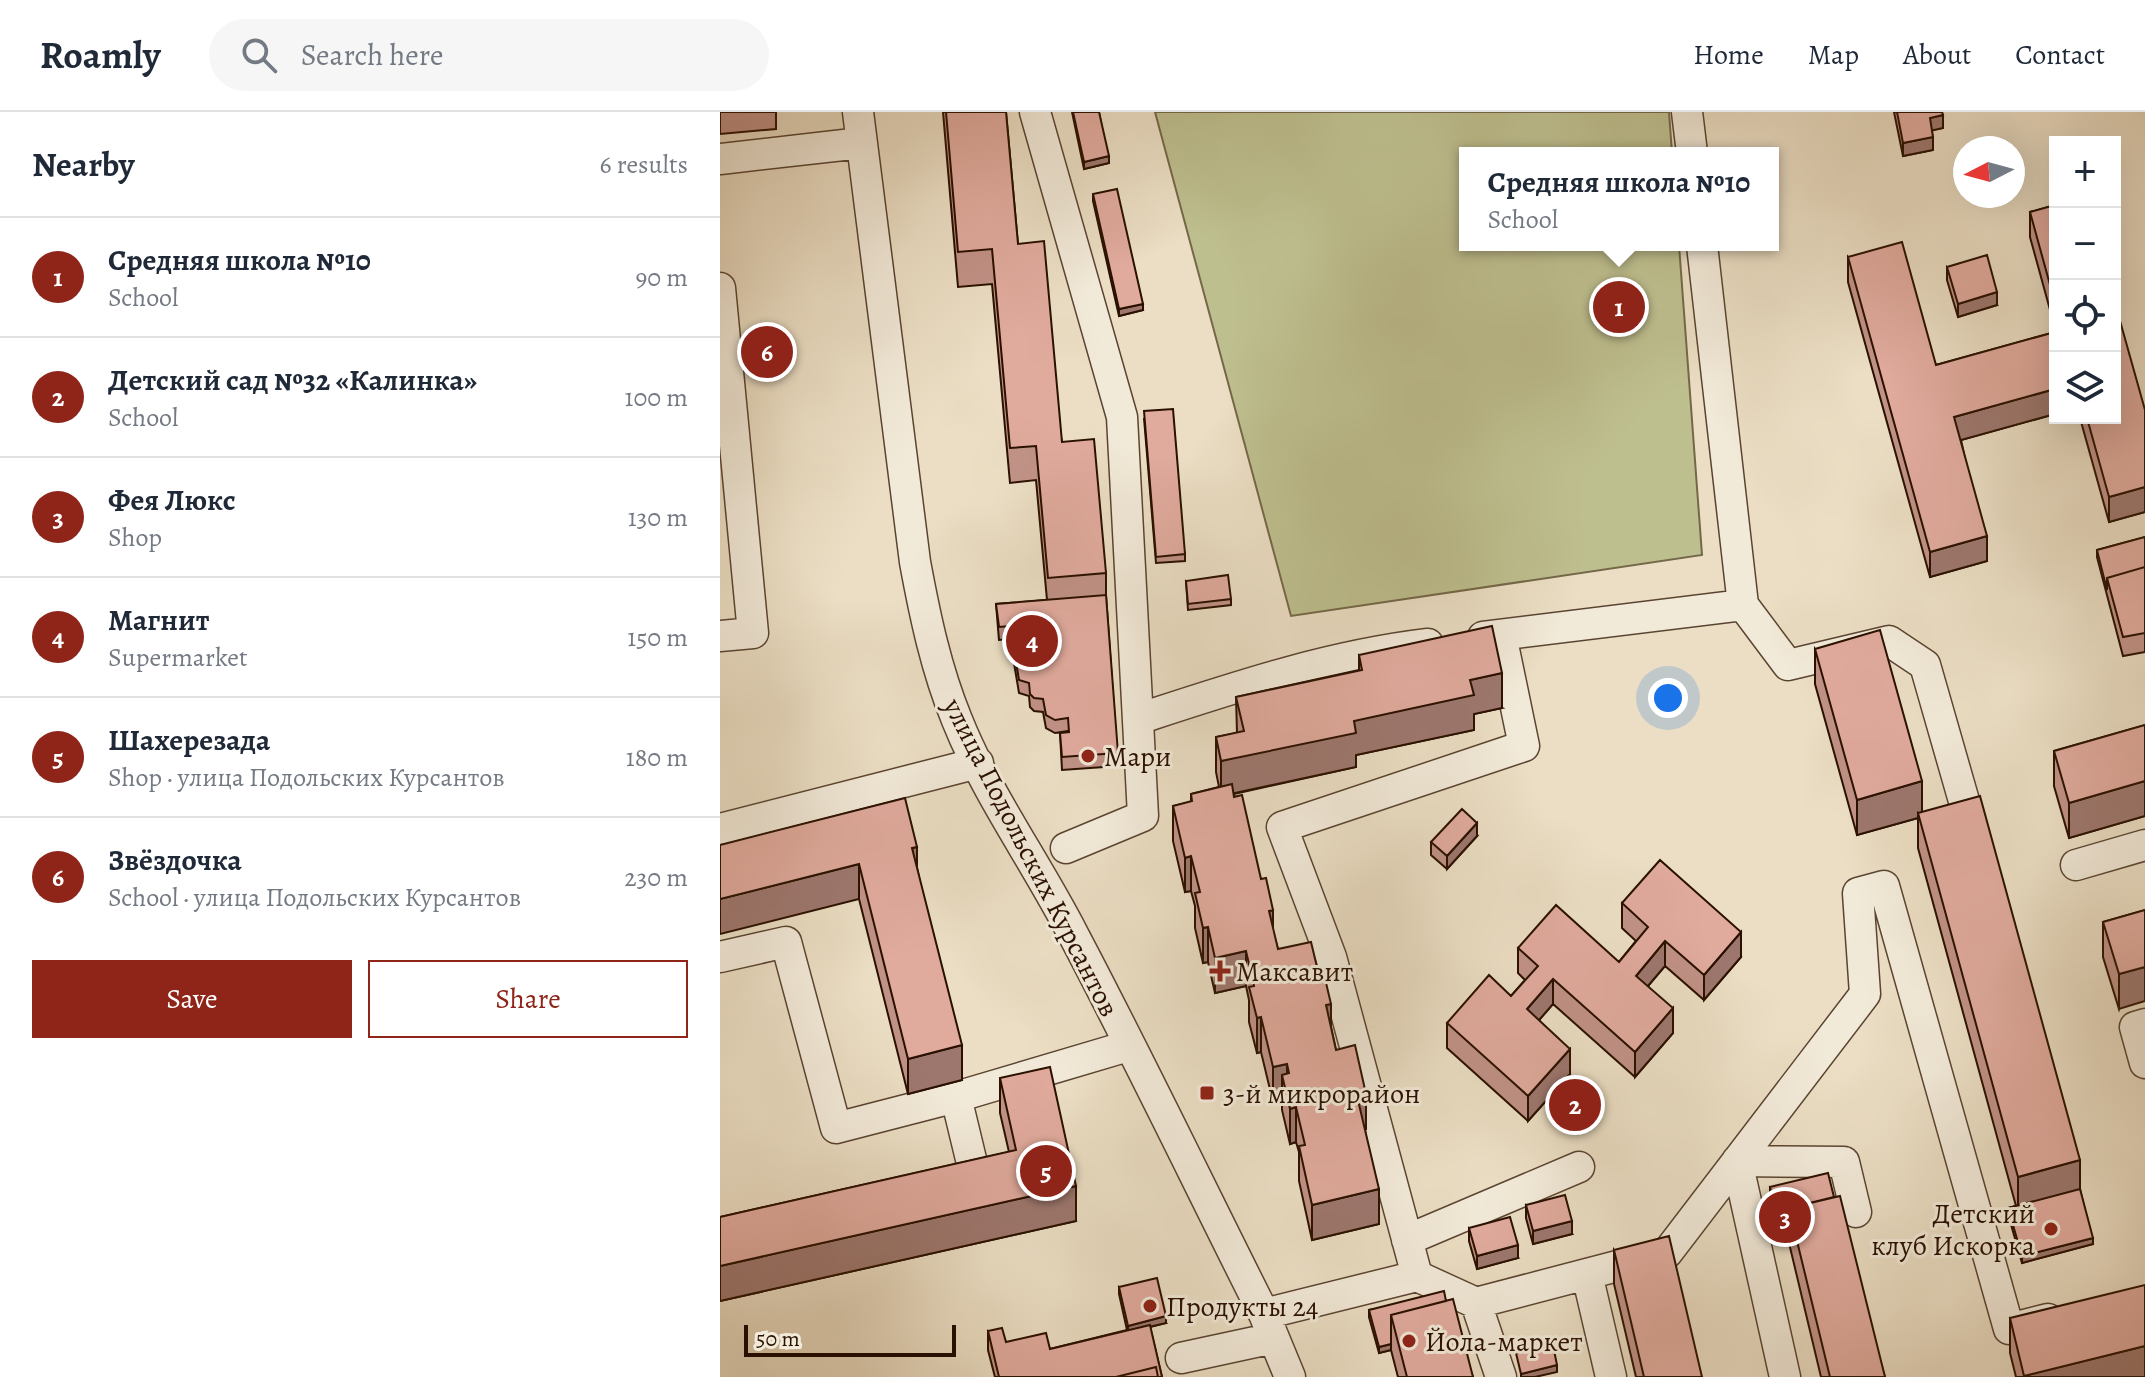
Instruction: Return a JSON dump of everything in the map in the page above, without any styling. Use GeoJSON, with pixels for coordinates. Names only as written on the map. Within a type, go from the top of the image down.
{"type":"FeatureCollection","features":[{"type":"Feature","properties":{"kind":"street","name":"улица Подольских Курсантов"},"geometry":{"type":"LineString","coordinates":[[858,112],[915,562],[942,679],[978,763],[1073,933],[1269,1326],[1290,1377]]}},
{"type":"Feature","properties":{"kind":"street"},"geometry":{"type":"LineString","coordinates":[[1035,112],[1122,417],[1143,816],[1066,848]]}},
{"type":"Feature","properties":{"kind":"street"},"geometry":{"type":"LineString","coordinates":[[1687,112],[1691,147]]}},
{"type":"Feature","properties":{"kind":"street"},"geometry":{"type":"LineString","coordinates":[[720,159],[861,143]]}},
{"type":"Feature","properties":{"kind":"street"},"geometry":{"type":"LineString","coordinates":[[1703,251],[1743,605],[1788,665],[1889,641],[1925,665],[1968,815]]}},
{"type":"Feature","properties":{"kind":"street"},"geometry":{"type":"LineString","coordinates":[[720,288],[753,633],[720,636]]}},
{"type":"Feature","properties":{"kind":"street"},"geometry":{"type":"LineString","coordinates":[[1138,719],[1267,677],[1372,650],[1743,605]]}},
{"type":"Feature","properties":{"kind":"street"},"geometry":{"type":"LineString","coordinates":[[1417,1276],[1331,957],[1282,827],[1524,746],[1501,635]]}},
{"type":"Feature","properties":{"kind":"street"},"geometry":{"type":"LineString","coordinates":[[720,829],[978,763]]}},
{"type":"Feature","properties":{"kind":"street"},"geometry":{"type":"LineString","coordinates":[[2076,865],[2145,845]]}},
{"type":"Feature","properties":{"kind":"street"},"geometry":{"type":"LineString","coordinates":[[1181,1358],[1417,1276],[1476,1303],[1667,1253],[1865,994],[1858,893],[1884,886],[2009,1329],[2069,1313]]}},
{"type":"Feature","properties":{"kind":"street"},"geometry":{"type":"LineString","coordinates":[[720,957],[786,942],[836,1128],[956,1097],[1128,1046]]}},
{"type":"Feature","properties":{"kind":"street"},"geometry":{"type":"LineString","coordinates":[[2145,1024],[2135,1027],[2145,1063]]}},
{"type":"Feature","properties":{"kind":"street"},"geometry":{"type":"LineString","coordinates":[[931,1190],[976,1180],[956,1097]]}},
{"type":"Feature","properties":{"kind":"street"},"geometry":{"type":"LineString","coordinates":[[1737,1161],[1844,1162],[1856,1212]]}},
{"type":"Feature","properties":{"kind":"street"},"geometry":{"type":"LineString","coordinates":[[1737,1161],[1785,1377]]}},
{"type":"Feature","properties":{"kind":"street"},"geometry":{"type":"LineString","coordinates":[[1407,1240],[1579,1167]]}},
{"type":"Feature","properties":{"kind":"street"},"geometry":{"type":"LineString","coordinates":[[1587,1274],[1611,1377]]}},
{"type":"Feature","properties":{"kind":"street"},"geometry":{"type":"LineString","coordinates":[[1476,1303],[1501,1377]]}},
{"type":"Feature","properties":{"kind":"green space"},"geometry":{"type":"Polygon","coordinates":[[[1155,112],[1669,112],[1672,147],[1459,147],[1459,251],[1679,251],[1702,555],[1291,616],[1155,112]]]}},
{"type":"Feature","properties":{"kind":"building"},"geometry":{"type":"Polygon","coordinates":[[[946,112],[1006,112],[1018,244],[1044,241],[1062,442],[1094,439],[1106,573],[1048,578],[1036,446],[1010,448],[992,249],[958,252],[946,112]]]}},
{"type":"Feature","properties":{"kind":"building"},"geometry":{"type":"Polygon","coordinates":[[[1073,112],[1099,112],[1109,156],[1084,162],[1073,112]]]}},
{"type":"Feature","properties":{"kind":"building"},"geometry":{"type":"Polygon","coordinates":[[[1897,112],[1942,112],[1943,115],[1930,118],[1933,137],[1903,143],[1897,112]]]}},
{"type":"Feature","properties":{"kind":"building"},"geometry":{"type":"Polygon","coordinates":[[[1117,189],[1143,304],[1119,309],[1093,194],[1117,189]]]}},
{"type":"Feature","properties":{"kind":"building"},"geometry":{"type":"Polygon","coordinates":[[[2049,207],[2049,281],[2030,212],[2049,207]]]}},
{"type":"Feature","properties":{"kind":"building"},"geometry":{"type":"Polygon","coordinates":[[[1902,242],[1936,365],[2049,334],[2049,391],[1954,417],[1987,536],[1930,552],[1848,257],[1902,242]]]}},
{"type":"Feature","properties":{"kind":"building"},"geometry":{"type":"Polygon","coordinates":[[[1987,255],[1997,292],[1958,304],[1947,267],[1987,255]]]}},
{"type":"Feature","properties":{"kind":"building"},"geometry":{"type":"Polygon","coordinates":[[[2121,324],[2145,410],[2145,487],[2109,497],[2089,424],[2121,424],[2121,324]]]}},
{"type":"Feature","properties":{"kind":"building"},"geometry":{"type":"Polygon","coordinates":[[[1173,409],[1185,554],[1156,557],[1144,411],[1173,409]]]}},
{"type":"Feature","properties":{"kind":"building"},"geometry":{"type":"Polygon","coordinates":[[[2145,537],[2145,567],[2107,578],[2107,590],[2097,550],[2145,537]]]}},
{"type":"Feature","properties":{"kind":"building"},"geometry":{"type":"Polygon","coordinates":[[[2145,567],[2145,633],[2123,637],[2107,578],[2145,567]]]}},
{"type":"Feature","properties":{"kind":"building"},"geometry":{"type":"Polygon","coordinates":[[[1228,575],[1231,599],[1188,604],[1186,581],[1228,575]]]}},
{"type":"Feature","properties":{"kind":"building"},"geometry":{"type":"Polygon","coordinates":[[[1106,595],[1118,753],[1062,757],[1060,733],[1069,732],[1068,718],[1055,720],[1046,715],[1043,699],[1034,698],[1030,694],[1029,683],[1019,680],[1010,626],[999,627],[996,604],[1106,595]]]}},
{"type":"Feature","properties":{"kind":"building"},"geometry":{"type":"Polygon","coordinates":[[[1492,626],[1502,673],[1470,680],[1474,695],[1354,721],[1356,733],[1221,761],[1216,737],[1244,731],[1236,697],[1362,670],[1359,655],[1492,626]]]}},
{"type":"Feature","properties":{"kind":"building"},"geometry":{"type":"Polygon","coordinates":[[[1880,630],[1922,781],[1857,800],[1815,649],[1880,630]]]}},
{"type":"Feature","properties":{"kind":"building"},"geometry":{"type":"Polygon","coordinates":[[[2145,725],[2145,781],[2069,803],[2054,751],[2145,725]]]}},
{"type":"Feature","properties":{"kind":"building"},"geometry":{"type":"Polygon","coordinates":[[[1232,784],[1234,797],[1242,795],[1261,879],[1266,878],[1273,910],[1269,911],[1278,949],[1311,942],[1318,971],[1323,970],[1331,1004],[1326,1005],[1336,1050],[1355,1045],[1366,1094],[1357,1096],[1379,1189],[1312,1205],[1299,1146],[1305,1145],[1296,1107],[1290,1109],[1282,1075],[1289,1073],[1287,1064],[1273,1067],[1261,1017],[1257,1018],[1249,987],[1254,986],[1246,951],[1215,958],[1208,927],[1203,928],[1195,893],[1200,892],[1191,856],[1185,858],[1173,806],[1192,801],[1191,794],[1232,784]]]}},
{"type":"Feature","properties":{"kind":"building"},"geometry":{"type":"Polygon","coordinates":[[[1980,796],[2080,1160],[2018,1177],[1918,813],[1980,796]]]}},
{"type":"Feature","properties":{"kind":"building"},"geometry":{"type":"Polygon","coordinates":[[[905,798],[917,847],[912,848],[962,1045],[908,1059],[859,864],[720,899],[720,845],[905,798]]]}},
{"type":"Feature","properties":{"kind":"building"},"geometry":{"type":"Polygon","coordinates":[[[1462,809],[1477,823],[1447,856],[1431,842],[1462,809]]]}},
{"type":"Feature","properties":{"kind":"building"},"geometry":{"type":"Polygon","coordinates":[[[1660,860],[1741,932],[1704,975],[1665,941],[1636,976],[1673,1008],[1635,1052],[1553,979],[1527,1009],[1570,1049],[1528,1096],[1447,1023],[1489,975],[1511,996],[1538,966],[1518,948],[1556,905],[1619,962],[1648,927],[1622,903],[1660,860]]]}},
{"type":"Feature","properties":{"kind":"building"},"geometry":{"type":"Polygon","coordinates":[[[2145,910],[2145,967],[2119,974],[2103,922],[2145,910]]]}},
{"type":"Feature","properties":{"kind":"building"},"geometry":{"type":"Polygon","coordinates":[[[1050,1067],[1076,1186],[720,1266],[720,1217],[1016,1150],[1000,1078],[1050,1067]]]}},
{"type":"Feature","properties":{"kind":"building"},"geometry":{"type":"Polygon","coordinates":[[[1828,1173],[1834,1197],[1789,1208],[1789,1237],[1783,1238],[1770,1187],[1828,1173]]]}},
{"type":"Feature","properties":{"kind":"building","name":"Детский клуб Искорка"},"geometry":{"type":"Polygon","coordinates":[[[2080,1189],[2093,1238],[2022,1256],[2008,1208],[2080,1189]]]}},
{"type":"Feature","properties":{"kind":"building"},"geometry":{"type":"Polygon","coordinates":[[[1565,1195],[1572,1221],[1533,1231],[1526,1205],[1565,1195]]]}},
{"type":"Feature","properties":{"kind":"building"},"geometry":{"type":"Polygon","coordinates":[[[1840,1196],[1885,1377],[1830,1377],[1789,1208],[1840,1196]]]}},
{"type":"Feature","properties":{"kind":"building"},"geometry":{"type":"Polygon","coordinates":[[[1510,1217],[1518,1245],[1477,1256],[1469,1228],[1510,1217]]]}},
{"type":"Feature","properties":{"kind":"building"},"geometry":{"type":"Polygon","coordinates":[[[1669,1236],[1702,1377],[1644,1377],[1614,1250],[1669,1236]]]}},
{"type":"Feature","properties":{"kind":"building"},"geometry":{"type":"Polygon","coordinates":[[[1157,1278],[1166,1316],[1128,1326],[1119,1287],[1157,1278]]]}},
{"type":"Feature","properties":{"kind":"building"},"geometry":{"type":"Polygon","coordinates":[[[2145,1285],[2145,1346],[2024,1376],[2010,1318],[2145,1285]]]}},
{"type":"Feature","properties":{"kind":"building"},"geometry":{"type":"Polygon","coordinates":[[[1444,1291],[1446,1301],[1391,1315],[1391,1344],[1379,1347],[1369,1310],[1444,1291]]]}},
{"type":"Feature","properties":{"kind":"building"},"geometry":{"type":"Polygon","coordinates":[[[1453,1299],[1473,1377],[1407,1377],[1391,1315],[1453,1299]]]}},
{"type":"Feature","properties":{"kind":"building"},"geometry":{"type":"Polygon","coordinates":[[[1150,1325],[1162,1377],[1158,1377],[1156,1367],[1116,1377],[999,1377],[988,1331],[1002,1328],[1006,1342],[1046,1333],[1050,1349],[1150,1325]]]}},
{"type":"Feature","properties":{"kind":"building"},"geometry":{"type":"Polygon","coordinates":[[[1553,1345],[1557,1365],[1521,1374],[1516,1353],[1553,1345]]]}},
{"type":"Feature","properties":{"kind":"building"},"geometry":{"type":"Polygon","coordinates":[[[1156,1367],[1158,1377],[1116,1377],[1156,1367]]]}},
{"type":"Feature","properties":{"kind":"place","name":"Средняя школа №10"},"geometry":{"type":"Point","coordinates":[1619,307]}},
{"type":"Feature","properties":{"kind":"place","name":"Звёздочка"},"geometry":{"type":"Point","coordinates":[767,352]}},
{"type":"Feature","properties":{"kind":"place","name":"Магнит"},"geometry":{"type":"Point","coordinates":[1032,641]}},
{"type":"Feature","properties":{"kind":"place","name":"Мари"},"geometry":{"type":"Point","coordinates":[1088,756]}},
{"type":"Feature","properties":{"kind":"place","name":"Максавит"},"geometry":{"type":"Point","coordinates":[1220,971]}},
{"type":"Feature","properties":{"kind":"place","name":"3-й микрорайон"},"geometry":{"type":"Point","coordinates":[1207,1093]}},
{"type":"Feature","properties":{"kind":"place","name":"Детский сад №32 «Калинка»"},"geometry":{"type":"Point","coordinates":[1575,1105]}},
{"type":"Feature","properties":{"kind":"place","name":"Шахерезада"},"geometry":{"type":"Point","coordinates":[1046,1171]}},
{"type":"Feature","properties":{"kind":"place","name":"Фея Люкс"},"geometry":{"type":"Point","coordinates":[1785,1217]}},
{"type":"Feature","properties":{"kind":"place","name":"Детский клуб Искорка"},"geometry":{"type":"Point","coordinates":[2051,1229]}},
{"type":"Feature","properties":{"kind":"place","name":"Продукты 24"},"geometry":{"type":"Point","coordinates":[1150,1306]}},
{"type":"Feature","properties":{"kind":"place","name":"Йола-маркет"},"geometry":{"type":"Point","coordinates":[1409,1341]}}]}
